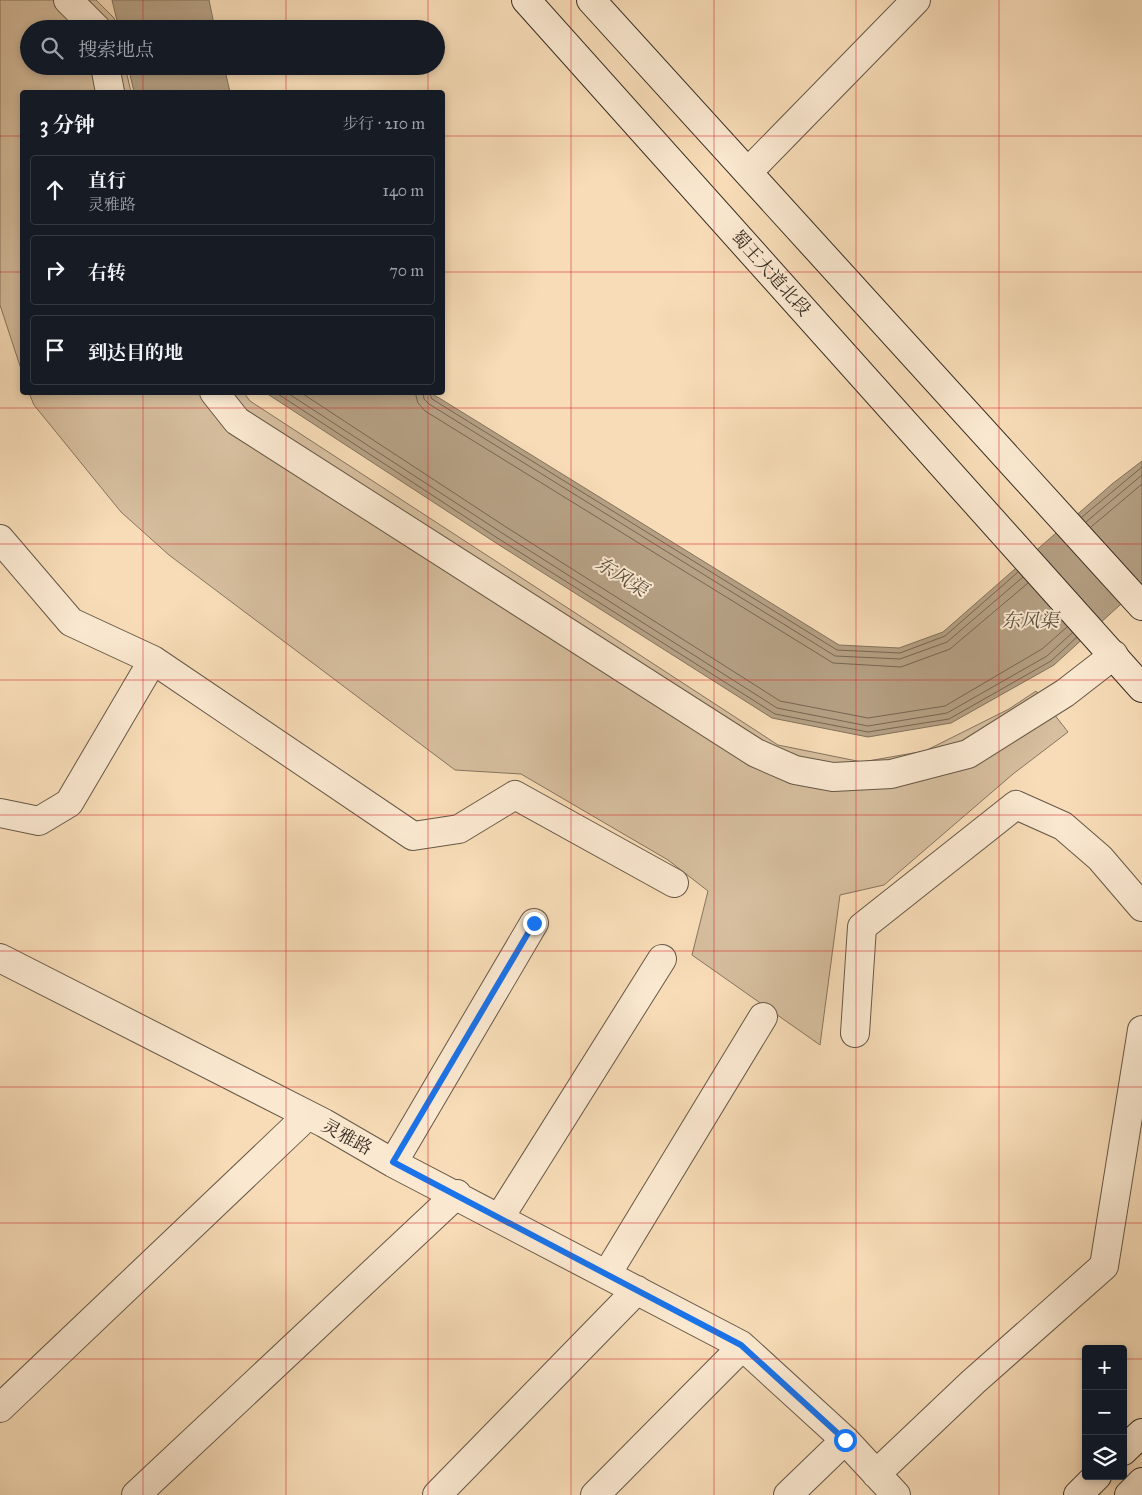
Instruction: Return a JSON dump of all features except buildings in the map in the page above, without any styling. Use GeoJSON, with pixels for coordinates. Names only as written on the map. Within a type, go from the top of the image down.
{"type":"FeatureCollection","features":[{"type":"Feature","properties":{"kind":"street"},"geometry":{"type":"LineString","coordinates":[[68,0],[88,20]]}},
{"type":"Feature","properties":{"kind":"street","name":"蜀王大道北段"},"geometry":{"type":"LineString","coordinates":[[526,0],[1114,655]]}},
{"type":"Feature","properties":{"kind":"street"},"geometry":{"type":"LineString","coordinates":[[591,0],[1142,606]]}},
{"type":"Feature","properties":{"kind":"street"},"geometry":{"type":"LineString","coordinates":[[748,172],[916,0]]}},
{"type":"Feature","properties":{"kind":"street"},"geometry":{"type":"LineString","coordinates":[[107,75],[110,90]]}},
{"type":"Feature","properties":{"kind":"street"},"geometry":{"type":"LineString","coordinates":[[216,395],[237,420],[245,426],[756,752],[795,770],[833,777],[891,774],[968,754],[1065,694],[1114,655],[1142,688]]}},
{"type":"Feature","properties":{"kind":"street"},"geometry":{"type":"LineString","coordinates":[[0,539],[71,622],[154,660],[412,836],[459,829],[515,795],[674,883]]}},
{"type":"Feature","properties":{"kind":"street"},"geometry":{"type":"LineString","coordinates":[[0,813],[39,821],[70,803],[154,660]]}},
{"type":"Feature","properties":{"kind":"street"},"geometry":{"type":"LineString","coordinates":[[855,1033],[862,928],[1016,805],[1063,826],[1100,858],[1142,907]]}},
{"type":"Feature","properties":{"kind":"street"},"geometry":{"type":"LineString","coordinates":[[393,1162],[534,923]]}},
{"type":"Feature","properties":{"kind":"street","name":"灵雅路"},"geometry":{"type":"LineString","coordinates":[[0,958],[308,1115],[393,1162],[741,1345],[845,1440],[896,1495]]}},
{"type":"Feature","properties":{"kind":"street"},"geometry":{"type":"LineString","coordinates":[[500,1217],[662,959]]}},
{"type":"Feature","properties":{"kind":"street"},"geometry":{"type":"LineString","coordinates":[[607,1274],[763,1017]]}},
{"type":"Feature","properties":{"kind":"street"},"geometry":{"type":"LineString","coordinates":[[876,1474],[973,1382],[1104,1266],[1142,1030]]}},
{"type":"Feature","properties":{"kind":"street"},"geometry":{"type":"LineString","coordinates":[[0,1408],[308,1115]]}},
{"type":"Feature","properties":{"kind":"street"},"geometry":{"type":"LineString","coordinates":[[136,1495],[457,1194]]}},
{"type":"Feature","properties":{"kind":"street"},"geometry":{"type":"LineString","coordinates":[[437,1495],[637,1290]]}},
{"type":"Feature","properties":{"kind":"street"},"geometry":{"type":"LineString","coordinates":[[595,1495],[734,1355]]}},
{"type":"Feature","properties":{"kind":"street"},"geometry":{"type":"LineString","coordinates":[[1127,1447],[1142,1433]]}},
{"type":"Feature","properties":{"kind":"street"},"geometry":{"type":"LineString","coordinates":[[788,1495],[845,1440]]}},
{"type":"Feature","properties":{"kind":"street"},"geometry":{"type":"LineString","coordinates":[[1078,1495],[1093,1480]]}},
{"type":"Feature","properties":{"kind":"street"},"geometry":{"type":"LineString","coordinates":[[1129,1495],[1142,1482]]}},
{"type":"Feature","properties":{"kind":"shaded area"},"geometry":{"type":"Polygon","coordinates":[[[0,0],[96,0],[115,20],[20,20],[20,75],[127,75],[131,90],[20,90],[20,366],[0,305],[0,0]]]}},
{"type":"Feature","properties":{"kind":"shaded area"},"geometry":{"type":"Polygon","coordinates":[[[30,395],[246,395],[250,401],[778,745],[862,762],[925,751],[1009,709],[1036,691],[1068,732],[1013,774],[884,885],[840,895],[820,1045],[692,955],[708,891],[668,860],[521,774],[455,770],[169,555],[121,512],[34,405],[30,395]]]}},
{"type":"Feature","properties":{"kind":"water"},"geometry":{"type":"Polygon","coordinates":[[[112,0],[209,0],[213,20],[117,20],[112,0]]]}},
{"type":"Feature","properties":{"kind":"water"},"geometry":{"type":"Polygon","coordinates":[[[130,75],[226,75],[230,90],[134,90],[130,75]]]}},
{"type":"Feature","properties":{"kind":"water","name":"东风渠"},"geometry":{"type":"Polygon","coordinates":[[[269,395],[434,395],[839,645],[899,648],[943,632],[1112,484],[1142,461],[1142,585],[1054,665],[951,723],[868,737],[772,718],[496,543],[269,395]]]}},
{"type":"Feature","properties":{"kind":"route"},"geometry":{"type":"LineString","coordinates":[[534,923],[393,1162],[741,1345],[845,1440]]}}]}
